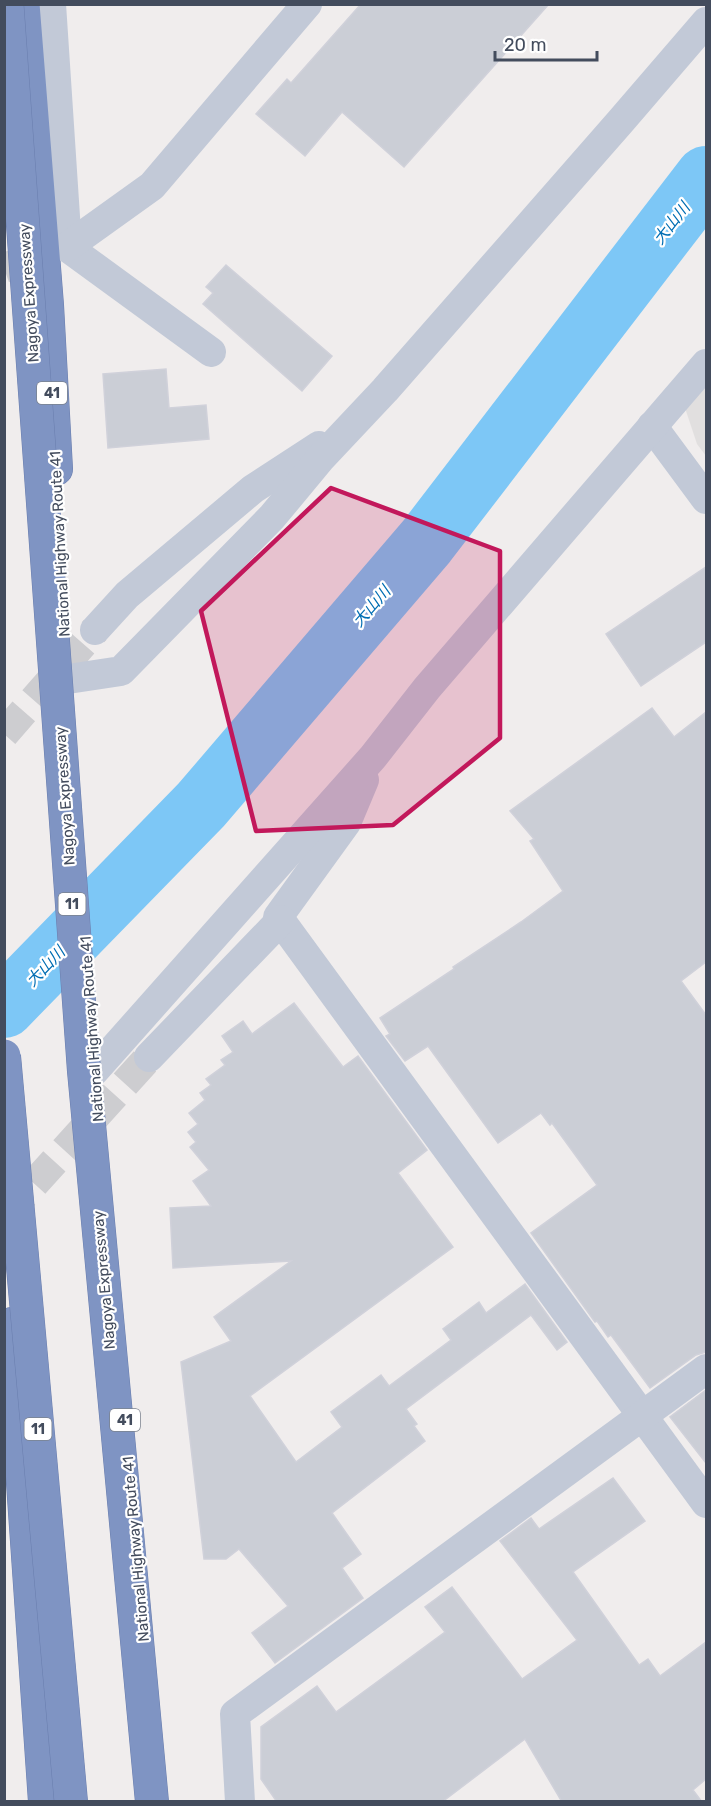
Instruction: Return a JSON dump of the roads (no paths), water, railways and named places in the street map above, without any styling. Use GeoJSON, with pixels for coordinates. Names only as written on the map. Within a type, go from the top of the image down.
{"type":"FeatureCollection","features":[{"type":"Feature","properties":{"kind":"highway","name":"Nagoya Expressway"},"geometry":{"type":"LineString","coordinates":[[7,4],[84,1071],[152,1802]]}},
{"type":"Feature","properties":{"kind":"highway","name":"National Highway Route 41"},"geometry":{"type":"LineString","coordinates":[[23,4],[47,305],[74,782],[94,1071],[159,1802]]}},
{"type":"Feature","properties":{"kind":"highway","name":"11"},"geometry":{"type":"LineString","coordinates":[[4,1056],[71,1802]]}},
{"type":"Feature","properties":{"kind":"highway"},"geometry":{"type":"LineString","coordinates":[[4,1207],[45,1802]]}},
{"type":"Feature","properties":{"kind":"street"},"geometry":{"type":"LineString","coordinates":[[51,4],[67,247]]}},
{"type":"Feature","properties":{"kind":"street"},"geometry":{"type":"LineString","coordinates":[[67,247],[152,186],[307,4]]}},
{"type":"Feature","properties":{"kind":"street"},"geometry":{"type":"LineString","coordinates":[[68,679],[122,671],[272,517],[321,458],[597,149],[706,22]]}},
{"type":"Feature","properties":{"kind":"street"},"geometry":{"type":"LineString","coordinates":[[67,247],[212,352]]}},
{"type":"Feature","properties":{"kind":"street"},"geometry":{"type":"LineString","coordinates":[[94,1071],[373,757],[427,688],[706,364]]}},
{"type":"Feature","properties":{"kind":"street"},"geometry":{"type":"LineString","coordinates":[[95,630],[127,595],[252,489],[355,422]]}},
{"type":"Feature","properties":{"kind":"street"},"geometry":{"type":"LineString","coordinates":[[652,426],[706,499]]}},
{"type":"Feature","properties":{"kind":"street"},"geometry":{"type":"LineString","coordinates":[[373,757],[346,823],[278,917],[706,1503]]}},
{"type":"Feature","properties":{"kind":"street"},"geometry":{"type":"LineString","coordinates":[[149,1057],[281,920]]}},
{"type":"Feature","properties":{"kind":"street"},"geometry":{"type":"LineString","coordinates":[[240,1802],[235,1714],[706,1370]]}},
{"type":"Feature","properties":{"kind":"waterway","name":"大山川"},"geometry":{"type":"LineString","coordinates":[[4,1007],[201,805],[426,542],[706,177]]}},
{"type":"Feature","properties":{"kind":"tunnel"},"geometry":{"type":"LineString","coordinates":[[4,268],[47,253]]}},
{"type":"Feature","properties":{"kind":"tunnel"},"geometry":{"type":"LineString","coordinates":[[4,734],[95,630]]}},
{"type":"Feature","properties":{"kind":"tunnel"},"geometry":{"type":"LineString","coordinates":[[4,1217],[149,1057]]}}]}
